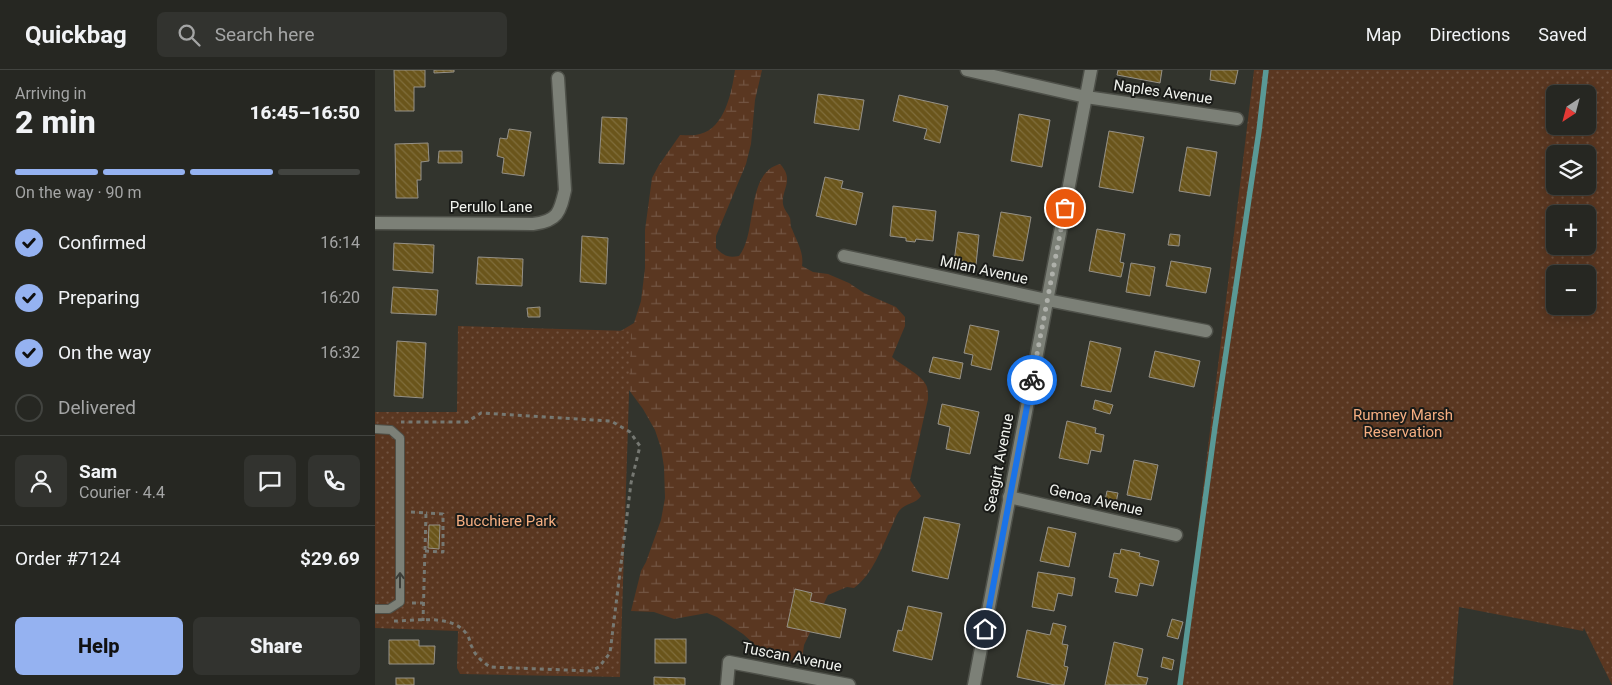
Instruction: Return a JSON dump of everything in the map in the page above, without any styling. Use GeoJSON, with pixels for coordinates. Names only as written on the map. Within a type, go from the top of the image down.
{"type":"FeatureCollection","features":[{"type":"Feature","properties":{"kind":"street","name":"Naples Avenue"},"geometry":{"type":"LineString","coordinates":[[967,70],[1086,97],[1237,119]]}},
{"type":"Feature","properties":{"kind":"street","name":"Seagirt Avenue"},"geometry":{"type":"LineString","coordinates":[[974,685],[1091,70]]}},
{"type":"Feature","properties":{"kind":"street","name":"Perullo Lane"},"geometry":{"type":"LineString","coordinates":[[375,223],[533,224],[543,223],[554,218],[562,207],[565,190],[558,78]]}},
{"type":"Feature","properties":{"kind":"street","name":"Milan Avenue"},"geometry":{"type":"LineString","coordinates":[[844,256],[1047,300],[1206,331]]}},
{"type":"Feature","properties":{"kind":"street","name":"Genoa Avenue"},"geometry":{"type":"LineString","coordinates":[[1009,497],[1176,535]]}},
{"type":"Feature","properties":{"kind":"street","name":"Tuscan Avenue"},"geometry":{"type":"LineString","coordinates":[[727,685],[729,662],[849,685]]}},
{"type":"Feature","properties":{"kind":"lane"},"geometry":{"type":"LineString","coordinates":[[375,429],[391,430],[400,438],[400,602],[389,609],[375,609]]}},
{"type":"Feature","properties":{"kind":"path"},"geometry":{"type":"LineString","coordinates":[[391,621],[447,621],[463,629],[478,658],[490,667],[591,671],[599,667],[611,653],[631,483],[640,446],[631,432],[611,421],[481,413],[467,422],[400,422]]}},
{"type":"Feature","properties":{"kind":"path"},"geometry":{"type":"LineString","coordinates":[[408,422],[408,431]]}},
{"type":"Feature","properties":{"kind":"path"},"geometry":{"type":"LineString","coordinates":[[408,503],[409,512],[443,514],[443,552],[425,551]]}},
{"type":"Feature","properties":{"kind":"path"},"geometry":{"type":"LineString","coordinates":[[423,621],[426,513]]}},
{"type":"Feature","properties":{"kind":"green space"},"geometry":{"type":"Polygon","coordinates":[[[735,70],[762,70],[755,100],[751,144],[746,164],[716,236],[716,248],[726,256],[739,256],[745,246],[753,204],[761,179],[769,170],[780,164],[787,175],[783,204],[790,218],[791,228],[801,252],[802,266],[813,272],[828,274],[849,283],[864,293],[896,307],[905,317],[905,326],[892,357],[922,379],[928,391],[928,399],[910,480],[921,496],[899,511],[876,561],[861,582],[854,588],[847,587],[828,595],[804,645],[802,659],[795,661],[770,658],[743,634],[717,617],[707,613],[674,619],[654,612],[631,611],[641,571],[661,520],[665,498],[664,467],[661,448],[655,430],[629,390],[614,335],[634,323],[641,301],[645,268],[645,230],[652,178],[680,135],[700,134],[716,124],[726,108],[735,70]]]}},
{"type":"Feature","properties":{"kind":"green space","name":"Rumney Marsh Reservation"},"geometry":{"type":"Polygon","coordinates":[[[1254,70],[1612,70],[1612,685],[1584,628],[1583,631],[1459,607],[1453,685],[1179,685],[1254,70]]]}},
{"type":"Feature","properties":{"kind":"green space","name":"Bucchiere Park"},"geometry":{"type":"Polygon","coordinates":[[[458,326],[631,331],[620,677],[460,674],[457,668],[458,631],[375,628],[375,412],[457,412],[458,326]]]}},
{"type":"Feature","properties":{"kind":"building"},"geometry":{"type":"Polygon","coordinates":[[[394,70],[425,70],[425,87],[414,87],[414,111],[395,111],[394,70]]]}},
{"type":"Feature","properties":{"kind":"building"},"geometry":{"type":"Polygon","coordinates":[[[434,70],[454,70],[454,72],[434,73],[434,70]]]}},
{"type":"Feature","properties":{"kind":"building"},"geometry":{"type":"Polygon","coordinates":[[[1118,70],[1162,70],[1160,83],[1117,75],[1118,70]]]}},
{"type":"Feature","properties":{"kind":"building"},"geometry":{"type":"Polygon","coordinates":[[[1211,70],[1238,70],[1235,84],[1210,80],[1211,70]]]}},
{"type":"Feature","properties":{"kind":"building"},"geometry":{"type":"Polygon","coordinates":[[[818,94],[864,100],[859,130],[814,123],[818,94]]]}},
{"type":"Feature","properties":{"kind":"building"},"geometry":{"type":"Polygon","coordinates":[[[899,95],[948,106],[940,143],[924,139],[927,129],[893,121],[899,95]]]}},
{"type":"Feature","properties":{"kind":"building"},"geometry":{"type":"Polygon","coordinates":[[[1019,114],[1050,120],[1042,167],[1011,161],[1019,114]]]}},
{"type":"Feature","properties":{"kind":"building"},"geometry":{"type":"Polygon","coordinates":[[[602,117],[627,118],[624,164],[599,163],[602,117]]]}},
{"type":"Feature","properties":{"kind":"building"},"geometry":{"type":"Polygon","coordinates":[[[509,129],[531,132],[524,176],[502,173],[504,158],[497,156],[500,138],[507,139],[509,129]]]}},
{"type":"Feature","properties":{"kind":"building"},"geometry":{"type":"Polygon","coordinates":[[[1109,131],[1144,137],[1133,193],[1099,187],[1109,131]]]}},
{"type":"Feature","properties":{"kind":"building"},"geometry":{"type":"Polygon","coordinates":[[[428,143],[429,161],[421,162],[421,180],[417,180],[418,198],[396,198],[395,144],[428,143]]]}},
{"type":"Feature","properties":{"kind":"building"},"geometry":{"type":"Polygon","coordinates":[[[1187,147],[1217,152],[1210,196],[1179,191],[1187,147]]]}},
{"type":"Feature","properties":{"kind":"building"},"geometry":{"type":"Polygon","coordinates":[[[439,151],[462,151],[462,163],[438,163],[439,151]]]}},
{"type":"Feature","properties":{"kind":"building"},"geometry":{"type":"Polygon","coordinates":[[[825,177],[843,181],[841,188],[863,193],[856,225],[816,216],[825,177]]]}},
{"type":"Feature","properties":{"kind":"building"},"geometry":{"type":"Polygon","coordinates":[[[893,206],[936,211],[933,241],[916,239],[915,242],[906,241],[906,238],[890,236],[893,206]]]}},
{"type":"Feature","properties":{"kind":"building"},"geometry":{"type":"Polygon","coordinates":[[[1001,212],[1031,217],[1023,261],[993,256],[1001,212]]]}},
{"type":"Feature","properties":{"kind":"building"},"geometry":{"type":"Polygon","coordinates":[[[1097,229],[1125,234],[1120,262],[1124,263],[1121,277],[1089,271],[1097,229]]]}},
{"type":"Feature","properties":{"kind":"building"},"geometry":{"type":"Polygon","coordinates":[[[958,232],[979,235],[976,265],[954,262],[958,232]]]}},
{"type":"Feature","properties":{"kind":"building"},"geometry":{"type":"Polygon","coordinates":[[[1170,234],[1180,235],[1179,246],[1168,245],[1170,234]]]}},
{"type":"Feature","properties":{"kind":"building"},"geometry":{"type":"Polygon","coordinates":[[[582,236],[608,238],[606,284],[580,282],[582,236]]]}},
{"type":"Feature","properties":{"kind":"building"},"geometry":{"type":"Polygon","coordinates":[[[394,243],[434,245],[433,273],[393,270],[394,243]]]}},
{"type":"Feature","properties":{"kind":"building"},"geometry":{"type":"Polygon","coordinates":[[[478,257],[523,259],[522,286],[476,284],[478,257]]]}},
{"type":"Feature","properties":{"kind":"building"},"geometry":{"type":"Polygon","coordinates":[[[1171,261],[1211,268],[1206,293],[1166,286],[1171,261]]]}},
{"type":"Feature","properties":{"kind":"building"},"geometry":{"type":"Polygon","coordinates":[[[1131,263],[1155,267],[1150,296],[1126,292],[1131,263]]]}},
{"type":"Feature","properties":{"kind":"building"},"geometry":{"type":"Polygon","coordinates":[[[393,287],[438,290],[436,315],[391,313],[393,287]]]}},
{"type":"Feature","properties":{"kind":"building"},"geometry":{"type":"Polygon","coordinates":[[[540,307],[540,317],[528,317],[527,308],[540,307]]]}},
{"type":"Feature","properties":{"kind":"building"},"geometry":{"type":"Polygon","coordinates":[[[970,325],[999,331],[991,370],[971,365],[973,355],[964,353],[970,325]]]}},
{"type":"Feature","properties":{"kind":"building"},"geometry":{"type":"Polygon","coordinates":[[[397,341],[426,343],[423,398],[394,396],[397,341]]]}},
{"type":"Feature","properties":{"kind":"building"},"geometry":{"type":"Polygon","coordinates":[[[1090,341],[1121,348],[1111,392],[1081,386],[1090,341]]]}},
{"type":"Feature","properties":{"kind":"building"},"geometry":{"type":"Polygon","coordinates":[[[1155,351],[1200,361],[1194,387],[1149,377],[1155,351]]]}},
{"type":"Feature","properties":{"kind":"building"},"geometry":{"type":"Polygon","coordinates":[[[933,357],[963,363],[960,379],[929,372],[933,357]]]}},
{"type":"Feature","properties":{"kind":"building"},"geometry":{"type":"Polygon","coordinates":[[[1095,400],[1113,405],[1110,414],[1093,409],[1095,400]]]}},
{"type":"Feature","properties":{"kind":"building"},"geometry":{"type":"Polygon","coordinates":[[[942,404],[979,412],[970,454],[946,449],[950,427],[938,424],[942,404]]]}},
{"type":"Feature","properties":{"kind":"building"},"geometry":{"type":"Polygon","coordinates":[[[1067,421],[1096,428],[1095,433],[1104,435],[1101,452],[1091,450],[1088,464],[1059,458],[1067,421]]]}},
{"type":"Feature","properties":{"kind":"building"},"geometry":{"type":"Polygon","coordinates":[[[1134,460],[1158,465],[1151,500],[1127,495],[1134,460]]]}},
{"type":"Feature","properties":{"kind":"building"},"geometry":{"type":"Polygon","coordinates":[[[1107,491],[1118,493],[1115,508],[1109,506],[1110,502],[1105,501],[1107,491]]]}},
{"type":"Feature","properties":{"kind":"building"},"geometry":{"type":"Polygon","coordinates":[[[924,517],[960,524],[948,579],[912,571],[924,517]]]}},
{"type":"Feature","properties":{"kind":"building"},"geometry":{"type":"Polygon","coordinates":[[[429,525],[440,525],[439,549],[428,548],[429,525]]]}},
{"type":"Feature","properties":{"kind":"building"},"geometry":{"type":"Polygon","coordinates":[[[1048,527],[1076,533],[1069,567],[1040,561],[1048,527]]]}},
{"type":"Feature","properties":{"kind":"building"},"geometry":{"type":"Polygon","coordinates":[[[1121,549],[1140,553],[1139,556],[1159,561],[1153,586],[1140,583],[1137,596],[1115,592],[1118,579],[1109,577],[1114,553],[1120,554],[1121,549]]]}},
{"type":"Feature","properties":{"kind":"building"},"geometry":{"type":"Polygon","coordinates":[[[1038,572],[1075,578],[1072,596],[1058,593],[1054,611],[1032,607],[1038,572]]]}},
{"type":"Feature","properties":{"kind":"building"},"geometry":{"type":"Polygon","coordinates":[[[795,589],[812,593],[810,601],[846,609],[840,638],[787,627],[795,589]]]}},
{"type":"Feature","properties":{"kind":"building"},"geometry":{"type":"Polygon","coordinates":[[[908,606],[942,613],[932,660],[893,651],[898,630],[902,631],[908,606]]]}},
{"type":"Feature","properties":{"kind":"building"},"geometry":{"type":"Polygon","coordinates":[[[1172,619],[1183,622],[1178,639],[1167,636],[1172,619]]]}},
{"type":"Feature","properties":{"kind":"building"},"geometry":{"type":"Polygon","coordinates":[[[1053,623],[1066,626],[1062,644],[1068,645],[1064,666],[1068,667],[1064,685],[1055,685],[1017,677],[1027,630],[1050,635],[1053,623]]]}},
{"type":"Feature","properties":{"kind":"building"},"geometry":{"type":"Polygon","coordinates":[[[655,639],[686,639],[686,663],[655,663],[655,639]]]}},
{"type":"Feature","properties":{"kind":"building"},"geometry":{"type":"Polygon","coordinates":[[[389,640],[419,640],[419,646],[435,646],[434,664],[389,664],[389,640]]]}},
{"type":"Feature","properties":{"kind":"building"},"geometry":{"type":"Polygon","coordinates":[[[1114,642],[1143,649],[1137,676],[1148,678],[1146,685],[1105,685],[1114,642]]]}},
{"type":"Feature","properties":{"kind":"building"},"geometry":{"type":"Polygon","coordinates":[[[1163,657],[1174,660],[1172,670],[1161,667],[1163,657]]]}},
{"type":"Feature","properties":{"kind":"building"},"geometry":{"type":"Polygon","coordinates":[[[654,677],[685,678],[685,685],[654,685],[654,677]]]}},
{"type":"Feature","properties":{"kind":"building"},"geometry":{"type":"Polygon","coordinates":[[[396,678],[414,678],[414,685],[396,685],[396,678]]]}},
{"type":"Feature","properties":{"kind":"waterway"},"geometry":{"type":"LineString","coordinates":[[1180,685],[1215,427],[1259,131],[1266,70]]}},
{"type":"Feature","properties":{"kind":"way so far"},"geometry":{"type":"LineString","coordinates":[[1032,380],[1065,208]]}},
{"type":"Feature","properties":{"kind":"route"},"geometry":{"type":"LineString","coordinates":[[985,629],[1032,380]]}}]}
